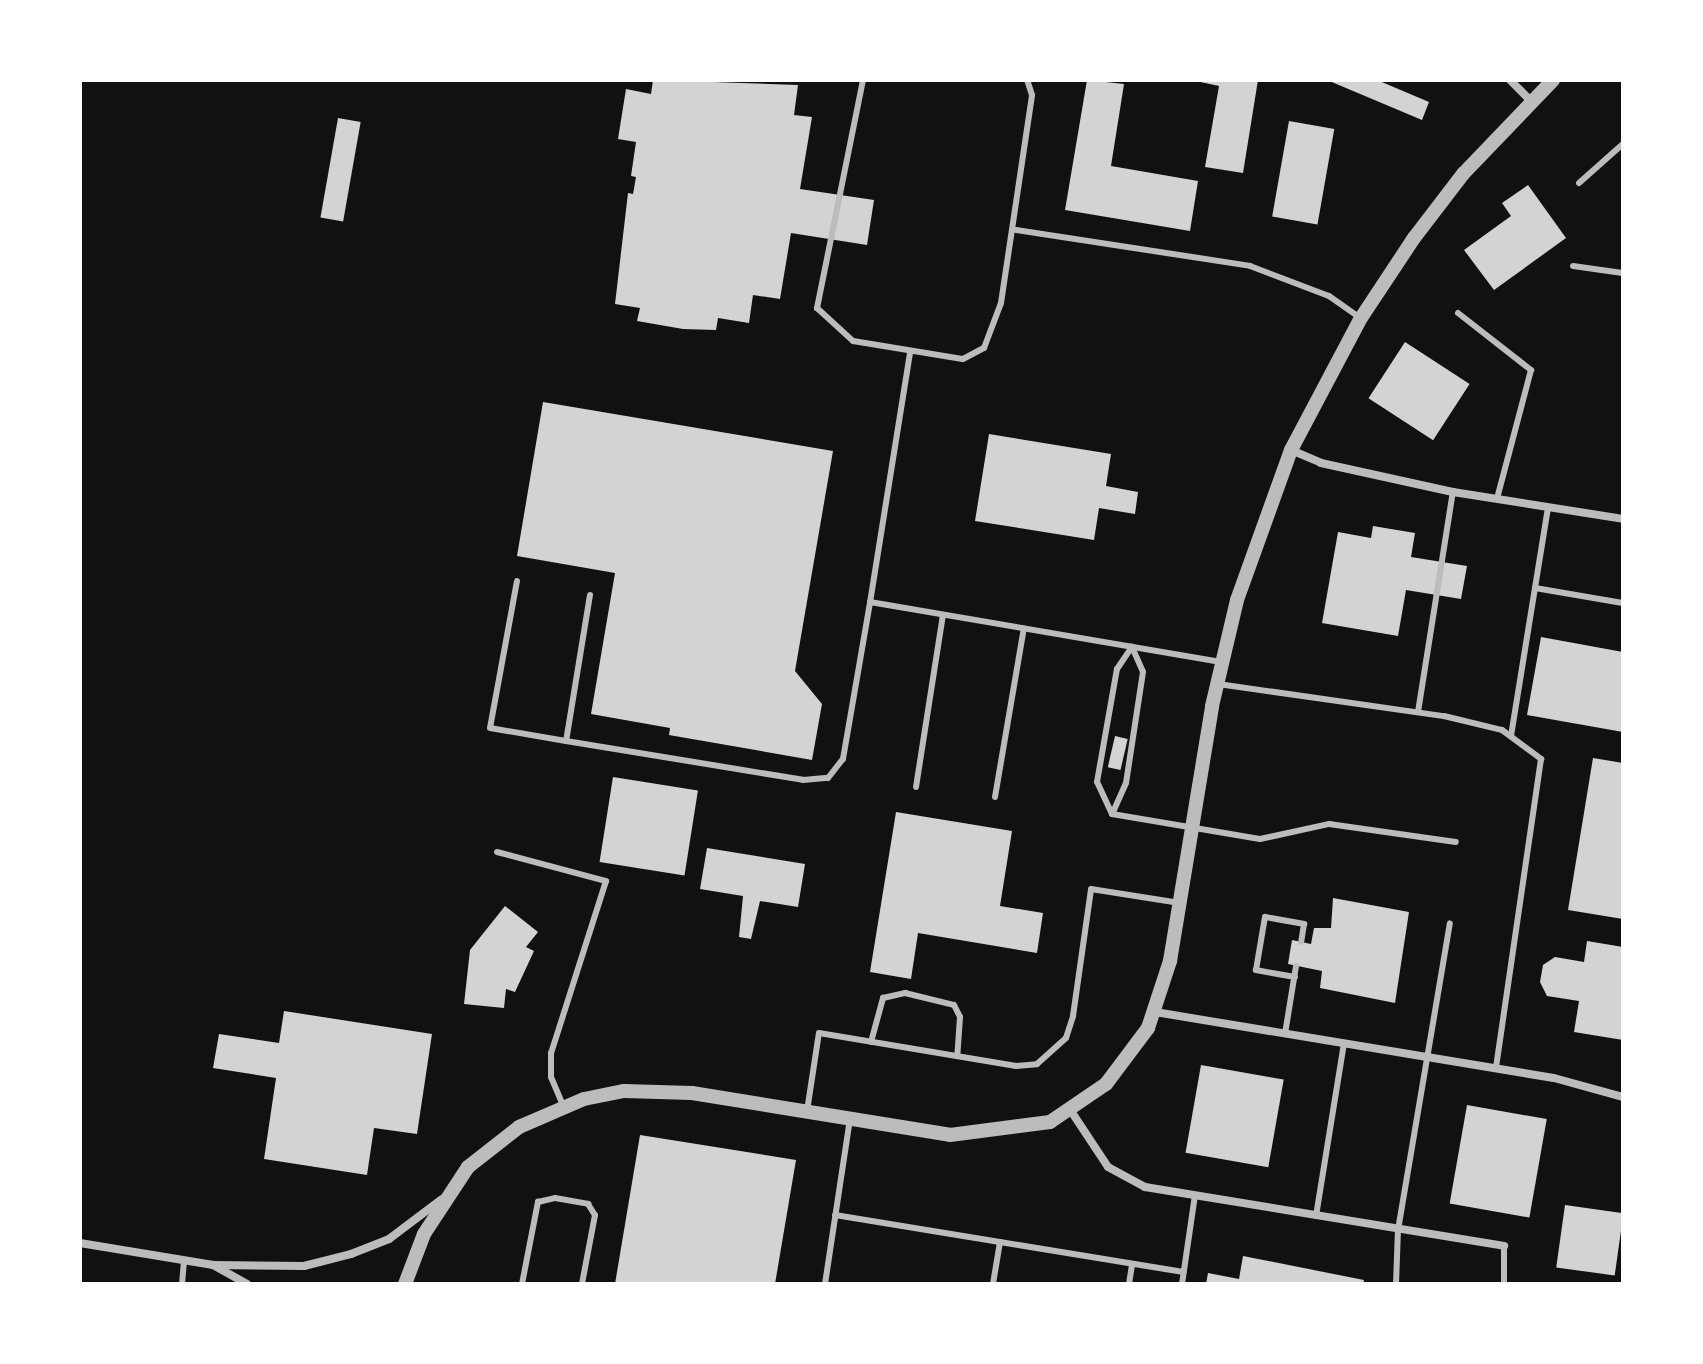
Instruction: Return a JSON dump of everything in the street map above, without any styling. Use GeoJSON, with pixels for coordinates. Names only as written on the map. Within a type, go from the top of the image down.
{"type":"FeatureCollection","features":[{"type":"Feature","properties":{"kind":"street"},"geometry":{"type":"LineString","coordinates":[[1510,80],[1531,101]]}},
{"type":"Feature","properties":{"kind":"street"},"geometry":{"type":"LineString","coordinates":[[80,1243],[213,1265],[282,1267],[341,1257],[389,1239],[445,1196],[492,1146],[563,1105],[656,1090],[950,1135],[978,1134],[1050,1122],[1071,1111],[1127,1060],[1155,1012],[1180,903],[1222,662],[1237,600],[1291,450],[1361,318],[1463,174],[1553,80]]}},
{"type":"Feature","properties":{"kind":"street"},"geometry":{"type":"LineString","coordinates":[[1291,450],[1321,463],[1453,492],[1623,519]]}},
{"type":"Feature","properties":{"kind":"street"},"geometry":{"type":"LineString","coordinates":[[1155,1012],[1496,1068],[1623,1097]]}},
{"type":"Feature","properties":{"kind":"street"},"geometry":{"type":"LineString","coordinates":[[1071,1111],[1108,1167],[1124,1179],[1195,1195],[1504,1246]]}},
{"type":"Feature","properties":{"kind":"street"},"geometry":{"type":"LineString","coordinates":[[405,1284],[445,1196]]}},
{"type":"Feature","properties":{"kind":"street"},"geometry":{"type":"LineString","coordinates":[[213,1265],[247,1284]]}},
{"type":"Feature","properties":{"kind":"lane"},"geometry":{"type":"LineString","coordinates":[[863,80],[817,308],[825,321],[853,341],[910,353],[963,359],[984,348],[1001,303],[1016,230],[1032,95],[1027,80]]}},
{"type":"Feature","properties":{"kind":"lane"},"geometry":{"type":"LineString","coordinates":[[1579,183],[1623,144]]}},
{"type":"Feature","properties":{"kind":"lane"},"geometry":{"type":"LineString","coordinates":[[1016,230],[1250,266],[1329,296],[1361,318]]}},
{"type":"Feature","properties":{"kind":"lane"},"geometry":{"type":"LineString","coordinates":[[1573,266],[1623,273]]}},
{"type":"Feature","properties":{"kind":"lane"},"geometry":{"type":"LineString","coordinates":[[1458,313],[1531,370],[1497,499]]}},
{"type":"Feature","properties":{"kind":"lane"},"geometry":{"type":"LineString","coordinates":[[517,581],[490,728],[803,780],[828,778],[843,759],[910,353]]}},
{"type":"Feature","properties":{"kind":"lane"},"geometry":{"type":"LineString","coordinates":[[1418,712],[1453,492]]}},
{"type":"Feature","properties":{"kind":"lane"},"geometry":{"type":"LineString","coordinates":[[1511,736],[1548,508]]}},
{"type":"Feature","properties":{"kind":"lane"},"geometry":{"type":"LineString","coordinates":[[1535,588],[1623,603]]}},
{"type":"Feature","properties":{"kind":"lane"},"geometry":{"type":"LineString","coordinates":[[566,741],[590,595]]}},
{"type":"Feature","properties":{"kind":"lane"},"geometry":{"type":"LineString","coordinates":[[870,602],[1222,662]]}},
{"type":"Feature","properties":{"kind":"lane"},"geometry":{"type":"LineString","coordinates":[[916,787],[943,615]]}},
{"type":"Feature","properties":{"kind":"lane"},"geometry":{"type":"LineString","coordinates":[[995,797],[1024,628]]}},
{"type":"Feature","properties":{"kind":"lane"},"geometry":{"type":"LineString","coordinates":[[1112,814],[1126,783],[1143,672],[1132,647]]}},
{"type":"Feature","properties":{"kind":"lane"},"geometry":{"type":"LineString","coordinates":[[1112,814],[1097,782],[1117,669],[1132,647]]}},
{"type":"Feature","properties":{"kind":"lane"},"geometry":{"type":"LineString","coordinates":[[1218,684],[1418,712],[1511,736],[1541,759],[1496,1068]]}},
{"type":"Feature","properties":{"kind":"lane"},"geometry":{"type":"LineString","coordinates":[[1112,814],[1260,839],[1329,824],[1456,842]]}},
{"type":"Feature","properties":{"kind":"lane"},"geometry":{"type":"LineString","coordinates":[[497,852],[606,881],[551,1053],[551,1077],[563,1105]]}},
{"type":"Feature","properties":{"kind":"lane"},"geometry":{"type":"LineString","coordinates":[[807,1111],[819,1033],[957,1056],[1037,1064],[1066,1038],[1091,889],[1180,903]]}},
{"type":"Feature","properties":{"kind":"lane"},"geometry":{"type":"LineString","coordinates":[[1295,977],[1256,970],[1265,917],[1304,924],[1301,942]]}},
{"type":"Feature","properties":{"kind":"lane"},"geometry":{"type":"LineString","coordinates":[[1396,1284],[1398,1230],[1450,923]]}},
{"type":"Feature","properties":{"kind":"lane"},"geometry":{"type":"LineString","coordinates":[[1285,1034],[1296,966]]}},
{"type":"Feature","properties":{"kind":"lane"},"geometry":{"type":"LineString","coordinates":[[871,1042],[883,998],[905,993],[932,997],[946,1000],[960,1017],[957,1056]]}},
{"type":"Feature","properties":{"kind":"lane"},"geometry":{"type":"LineString","coordinates":[[1316,1216],[1344,1043]]}},
{"type":"Feature","properties":{"kind":"lane"},"geometry":{"type":"LineString","coordinates":[[825,1284],[850,1118]]}},
{"type":"Feature","properties":{"kind":"lane"},"geometry":{"type":"LineString","coordinates":[[1182,1284],[1195,1195]]}},
{"type":"Feature","properties":{"kind":"lane"},"geometry":{"type":"LineString","coordinates":[[522,1284],[538,1202],[555,1198],[588,1204],[595,1215],[582,1284]]}},
{"type":"Feature","properties":{"kind":"lane"},"geometry":{"type":"LineString","coordinates":[[835,1215],[1184,1272]]}},
{"type":"Feature","properties":{"kind":"lane"},"geometry":{"type":"LineString","coordinates":[[993,1284],[1000,1242]]}},
{"type":"Feature","properties":{"kind":"lane"},"geometry":{"type":"LineString","coordinates":[[1504,1246],[1504,1284]]}},
{"type":"Feature","properties":{"kind":"lane"},"geometry":{"type":"LineString","coordinates":[[182,1284],[184,1260]]}},
{"type":"Feature","properties":{"kind":"lane"},"geometry":{"type":"LineString","coordinates":[[1129,1284],[1132,1264]]}},
{"type":"Feature","properties":{"kind":"building"},"geometry":{"type":"Polygon","coordinates":[[[653,80],[798,85],[794,115],[812,117],[800,189],[874,200],[867,245],[791,233],[780,299],[753,295],[749,323],[718,318],[716,330],[683,329],[637,321],[640,308],[615,304],[628,193],[633,194],[636,177],[631,176],[636,142],[618,139],[626,89],[651,94],[653,80]]]}},
{"type":"Feature","properties":{"kind":"building"},"geometry":{"type":"Polygon","coordinates":[[[1087,80],[1124,84],[1111,166],[1198,181],[1190,231],[1065,210],[1087,80]]]}},
{"type":"Feature","properties":{"kind":"building"},"geometry":{"type":"Polygon","coordinates":[[[1191,80],[1258,80],[1243,173],[1205,167],[1219,86],[1191,80]]]}},
{"type":"Feature","properties":{"kind":"building"},"geometry":{"type":"Polygon","coordinates":[[[1327,80],[1377,80],[1429,102],[1422,120],[1327,80]]]}},
{"type":"Feature","properties":{"kind":"building"},"geometry":{"type":"Polygon","coordinates":[[[338,118],[361,122],[343,221],[320,217],[338,118]]]}},
{"type":"Feature","properties":{"kind":"building"},"geometry":{"type":"Polygon","coordinates":[[[1289,121],[1334,129],[1317,225],[1272,217],[1289,121]]]}},
{"type":"Feature","properties":{"kind":"building"},"geometry":{"type":"Polygon","coordinates":[[[1528,185],[1566,238],[1494,290],[1464,250],[1511,216],[1502,203],[1528,185]]]}},
{"type":"Feature","properties":{"kind":"building"},"geometry":{"type":"Polygon","coordinates":[[[1405,342],[1470,384],[1433,440],[1369,398],[1405,342]]]}},
{"type":"Feature","properties":{"kind":"building"},"geometry":{"type":"Polygon","coordinates":[[[543,402],[833,451],[795,671],[822,704],[812,760],[669,735],[670,728],[591,714],[615,573],[517,556],[543,402]]]}},
{"type":"Feature","properties":{"kind":"building"},"geometry":{"type":"Polygon","coordinates":[[[989,434],[1111,454],[1106,486],[1138,492],[1135,514],[1099,508],[1094,540],[975,521],[989,434]]]}},
{"type":"Feature","properties":{"kind":"building"},"geometry":{"type":"Polygon","coordinates":[[[1373,526],[1415,533],[1411,557],[1467,566],[1461,599],[1406,590],[1398,636],[1322,623],[1338,532],[1371,538],[1373,526]]]}},
{"type":"Feature","properties":{"kind":"building"},"geometry":{"type":"Polygon","coordinates":[[[1541,637],[1623,652],[1623,732],[1527,715],[1541,637]]]}},
{"type":"Feature","properties":{"kind":"building"},"geometry":{"type":"Polygon","coordinates":[[[1115,736],[1128,739],[1120,770],[1108,767],[1115,736]]]}},
{"type":"Feature","properties":{"kind":"building"},"geometry":{"type":"Polygon","coordinates":[[[1593,758],[1623,763],[1623,919],[1568,910],[1593,758]]]}},
{"type":"Feature","properties":{"kind":"building"},"geometry":{"type":"Polygon","coordinates":[[[613,777],[698,790],[684,875],[600,862],[613,777]]]}},
{"type":"Feature","properties":{"kind":"building"},"geometry":{"type":"Polygon","coordinates":[[[896,812],[1012,831],[1000,906],[1043,913],[1037,953],[918,933],[911,979],[870,972],[896,812]]]}},
{"type":"Feature","properties":{"kind":"building"},"geometry":{"type":"Polygon","coordinates":[[[707,848],[805,864],[798,907],[760,901],[751,939],[739,937],[743,896],[700,889],[707,848]]]}},
{"type":"Feature","properties":{"kind":"building"},"geometry":{"type":"Polygon","coordinates":[[[1333,898],[1409,912],[1395,1003],[1320,988],[1322,971],[1288,964],[1292,940],[1311,944],[1314,928],[1331,928],[1333,898]]]}},
{"type":"Feature","properties":{"kind":"building"},"geometry":{"type":"Polygon","coordinates":[[[505,906],[538,932],[526,947],[534,951],[515,992],[506,989],[504,1008],[464,1004],[470,950],[505,906]]]}},
{"type":"Feature","properties":{"kind":"building"},"geometry":{"type":"Polygon","coordinates":[[[1587,941],[1623,947],[1623,1040],[1574,1032],[1579,1001],[1547,996],[1540,982],[1543,965],[1555,957],[1584,962],[1587,941]]]}},
{"type":"Feature","properties":{"kind":"building"},"geometry":{"type":"Polygon","coordinates":[[[284,1011],[432,1034],[417,1134],[374,1128],[367,1175],[264,1159],[276,1078],[213,1068],[219,1034],[279,1043],[284,1011]]]}},
{"type":"Feature","properties":{"kind":"building"},"geometry":{"type":"Polygon","coordinates":[[[1201,1065],[1284,1080],[1268,1167],[1186,1153],[1201,1065]]]}},
{"type":"Feature","properties":{"kind":"building"},"geometry":{"type":"Polygon","coordinates":[[[1467,1105],[1547,1119],[1529,1218],[1450,1203],[1467,1105]]]}},
{"type":"Feature","properties":{"kind":"building"},"geometry":{"type":"Polygon","coordinates":[[[640,1135],[796,1160],[775,1284],[615,1284],[640,1135]]]}},
{"type":"Feature","properties":{"kind":"building"},"geometry":{"type":"Polygon","coordinates":[[[1565,1205],[1623,1213],[1615,1276],[1556,1267],[1565,1205]]]}},
{"type":"Feature","properties":{"kind":"building"},"geometry":{"type":"Polygon","coordinates":[[[1243,1256],[1364,1280],[1363,1284],[1206,1284],[1208,1273],[1239,1279],[1243,1256]]]}}]}
